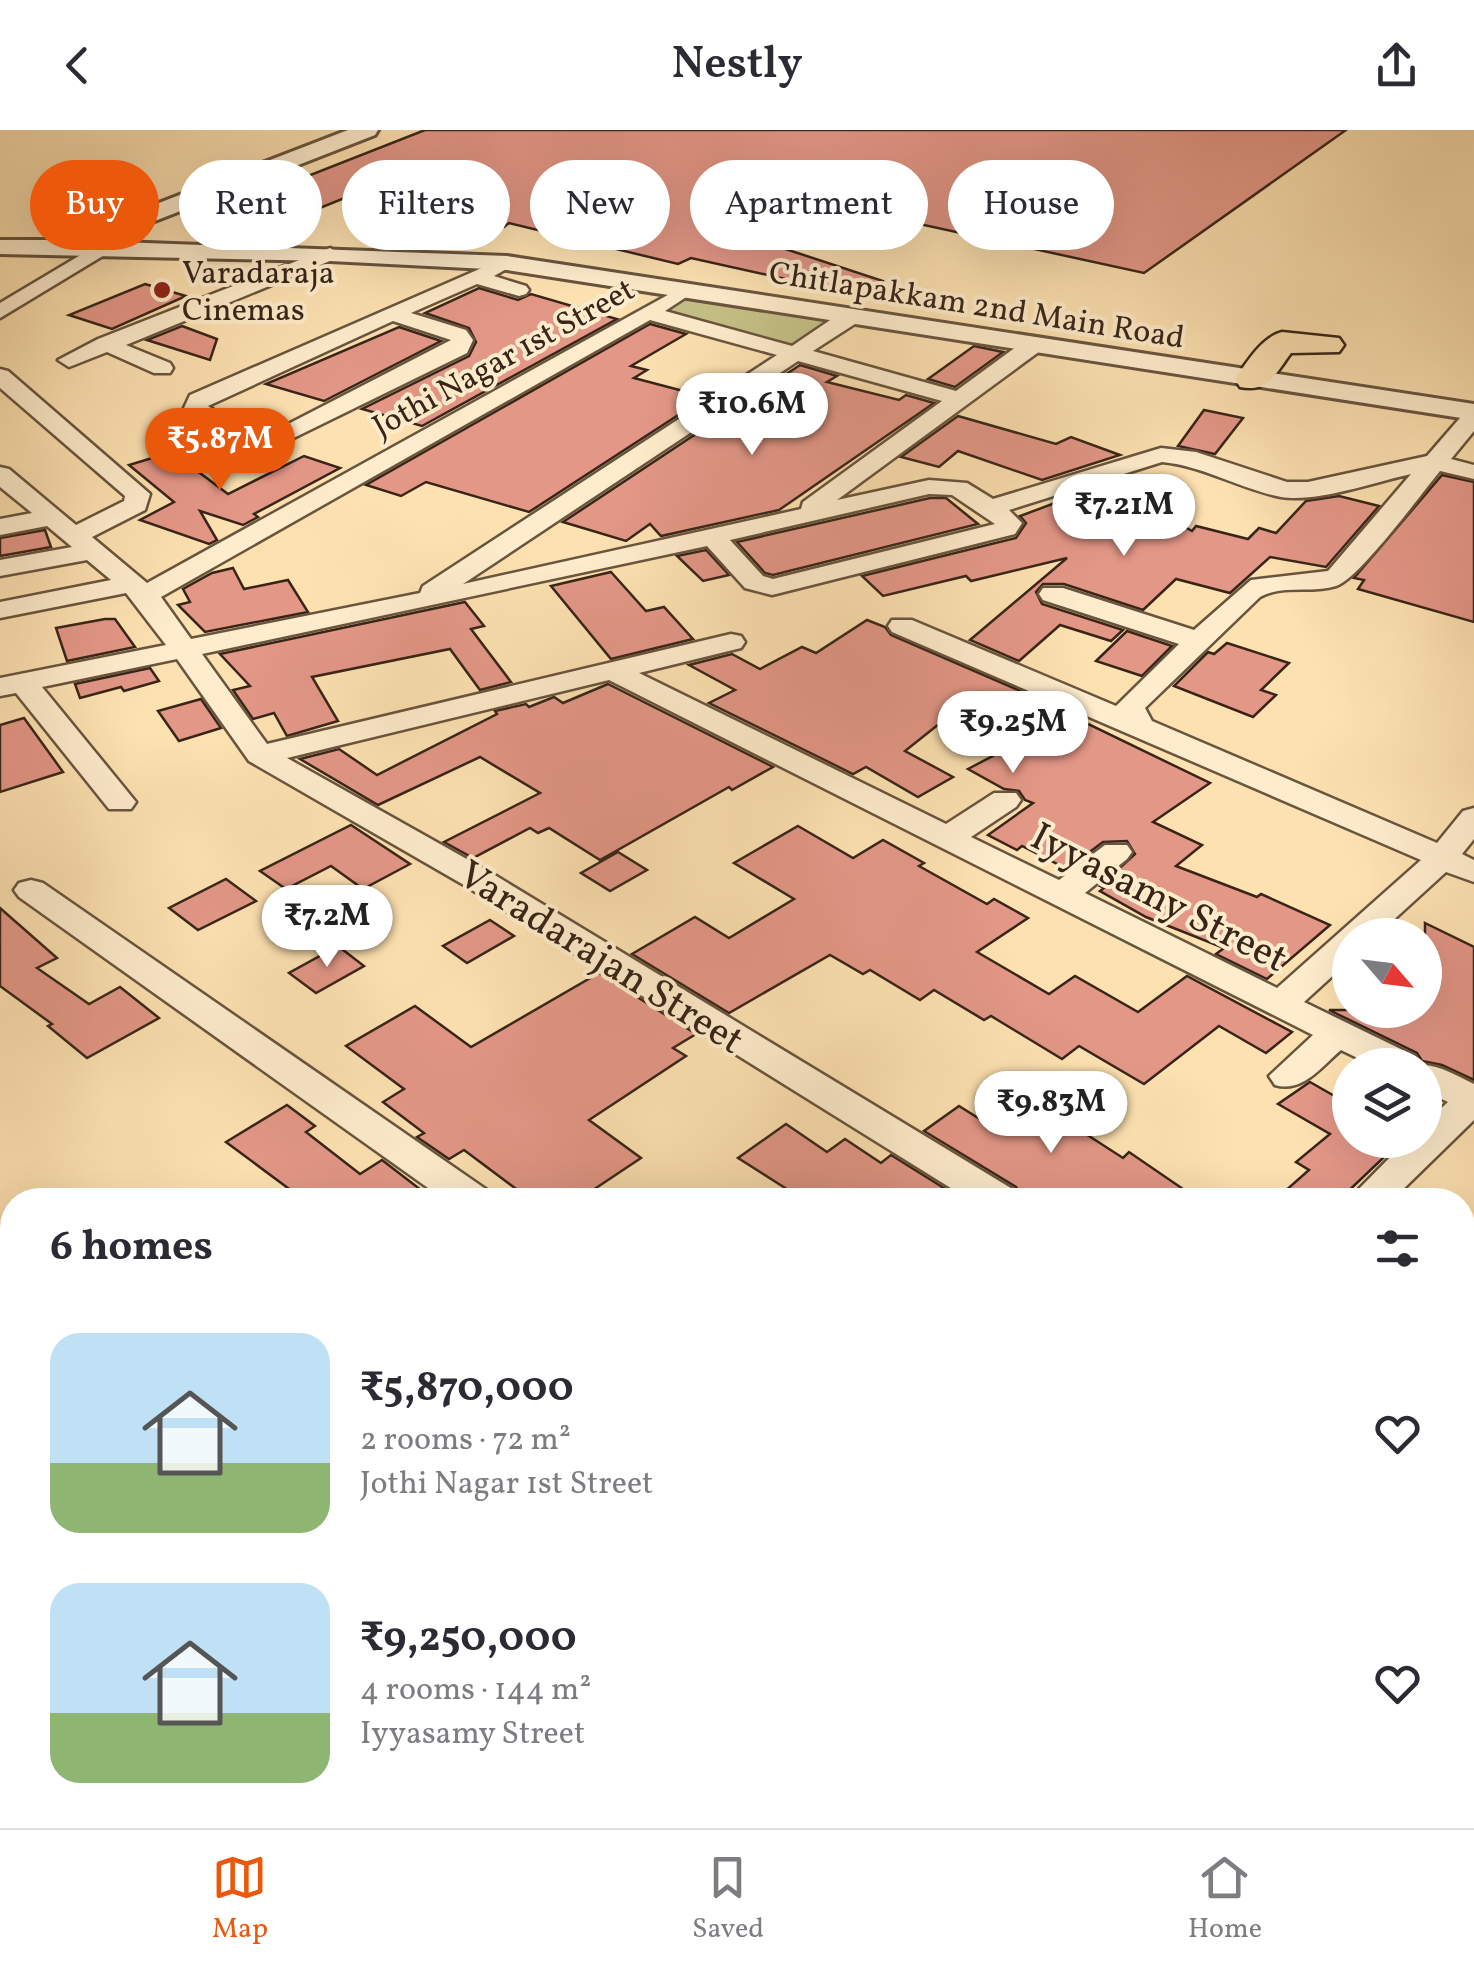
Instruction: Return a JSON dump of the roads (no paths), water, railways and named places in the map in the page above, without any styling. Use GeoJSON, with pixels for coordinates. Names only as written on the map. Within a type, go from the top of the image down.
{"type":"FeatureCollection","features":[{"type":"Feature","properties":{"kind":"highway"},"geometry":{"type":"LineString","coordinates":[[1254,379],[1282,342],[1327,345]]}},
{"type":"Feature","properties":{"kind":"street"},"geometry":{"type":"LineString","coordinates":[[159,211],[367,130]]}},
{"type":"Feature","properties":{"kind":"street","name":"Chitlapakkam 2nd Main Road"},"geometry":{"type":"LineString","coordinates":[[0,246],[30,246]]}},
{"type":"Feature","properties":{"kind":"street"},"geometry":{"type":"LineString","coordinates":[[0,312],[98,250]]}},
{"type":"Feature","properties":{"kind":"street","name":"Chitlapakkam 2nd Main Road"},"geometry":{"type":"LineString","coordinates":[[143,250],[507,263],[1474,414]]}},
{"type":"Feature","properties":{"kind":"street"},"geometry":{"type":"LineString","coordinates":[[69,360],[330,254]]}},
{"type":"Feature","properties":{"kind":"street"},"geometry":{"type":"LineString","coordinates":[[392,314],[458,335],[462,340],[459,348],[269,444],[235,436],[198,412],[194,405],[198,400],[507,263]]}},
{"type":"Feature","properties":{"kind":"street"},"geometry":{"type":"LineString","coordinates":[[475,277],[519,290]]}},
{"type":"Feature","properties":{"kind":"street","name":"Jothi Nagar 1st Street"},"geometry":{"type":"LineString","coordinates":[[0,610],[138,590],[684,292]]}},
{"type":"Feature","properties":{"kind":"street"},"geometry":{"type":"LineString","coordinates":[[648,313],[960,398]]}},
{"type":"Feature","properties":{"kind":"street"},"geometry":{"type":"LineString","coordinates":[[419,602],[850,318]]}},
{"type":"Feature","properties":{"kind":"street"},"geometry":{"type":"LineString","coordinates":[[106,344],[198,400]]}},
{"type":"Feature","properties":{"kind":"street"},"geometry":{"type":"LineString","coordinates":[[803,514],[1032,346]]}},
{"type":"Feature","properties":{"kind":"street"},"geometry":{"type":"LineString","coordinates":[[0,376],[138,494],[136,506],[81,544],[0,568]]}},
{"type":"Feature","properties":{"kind":"street"},"geometry":{"type":"LineString","coordinates":[[1140,725],[1130,715],[1131,706],[1258,586],[1284,580],[1326,582],[1338,577],[1474,414]]}},
{"type":"Feature","properties":{"kind":"street"},"geometry":{"type":"LineString","coordinates":[[990,508],[1161,455],[1186,457],[1284,490],[1308,489],[1435,462],[1474,472]]}},
{"type":"Feature","properties":{"kind":"street","name":"Varadarajan Street"},"geometry":{"type":"LineString","coordinates":[[6,485],[138,590],[260,755],[476,878],[980,1188]]}},
{"type":"Feature","properties":{"kind":"street"},"geometry":{"type":"LineString","coordinates":[[11,685],[419,602],[942,486],[958,488],[1009,523],[1006,529],[772,587],[754,582],[714,538]]}},
{"type":"Feature","properties":{"kind":"street"},"geometry":{"type":"LineString","coordinates":[[0,527],[49,518]]}},
{"type":"Feature","properties":{"kind":"street"},"geometry":{"type":"LineString","coordinates":[[1053,594],[1199,641]]}},
{"type":"Feature","properties":{"kind":"street"},"geometry":{"type":"LineString","coordinates":[[902,626],[1140,725],[1474,872]]}},
{"type":"Feature","properties":{"kind":"street"},"geometry":{"type":"LineString","coordinates":[[260,755],[731,642]]}},
{"type":"Feature","properties":{"kind":"street","name":"Iyyasamy Street"},"geometry":{"type":"LineString","coordinates":[[612,670],[1367,1048]]}},
{"type":"Feature","properties":{"kind":"street"},"geometry":{"type":"LineString","coordinates":[[11,685],[120,802]]}},
{"type":"Feature","properties":{"kind":"street"},"geometry":{"type":"LineString","coordinates":[[946,839],[1005,800]]}},
{"type":"Feature","properties":{"kind":"street"},"geometry":{"type":"LineString","coordinates":[[1376,918],[1442,858],[1474,818]]}},
{"type":"Feature","properties":{"kind":"street"},"geometry":{"type":"LineString","coordinates":[[1060,896],[1116,852]]}},
{"type":"Feature","properties":{"kind":"street"},"geometry":{"type":"LineString","coordinates":[[32,890],[456,1188]]}},
{"type":"Feature","properties":{"kind":"street"},"geometry":{"type":"LineString","coordinates":[[1278,1006],[1332,957]]}},
{"type":"Feature","properties":{"kind":"street"},"geometry":{"type":"LineString","coordinates":[[1288,1076],[1338,1034]]}},
{"type":"Feature","properties":{"kind":"street"},"geometry":{"type":"LineString","coordinates":[[1380,1188],[1473,1099],[1442,1084]]}},
{"type":"Feature","properties":{"kind":"place","name":"Varadaraja Cinemas"},"geometry":{"type":"Point","coordinates":[162,290]}}]}
